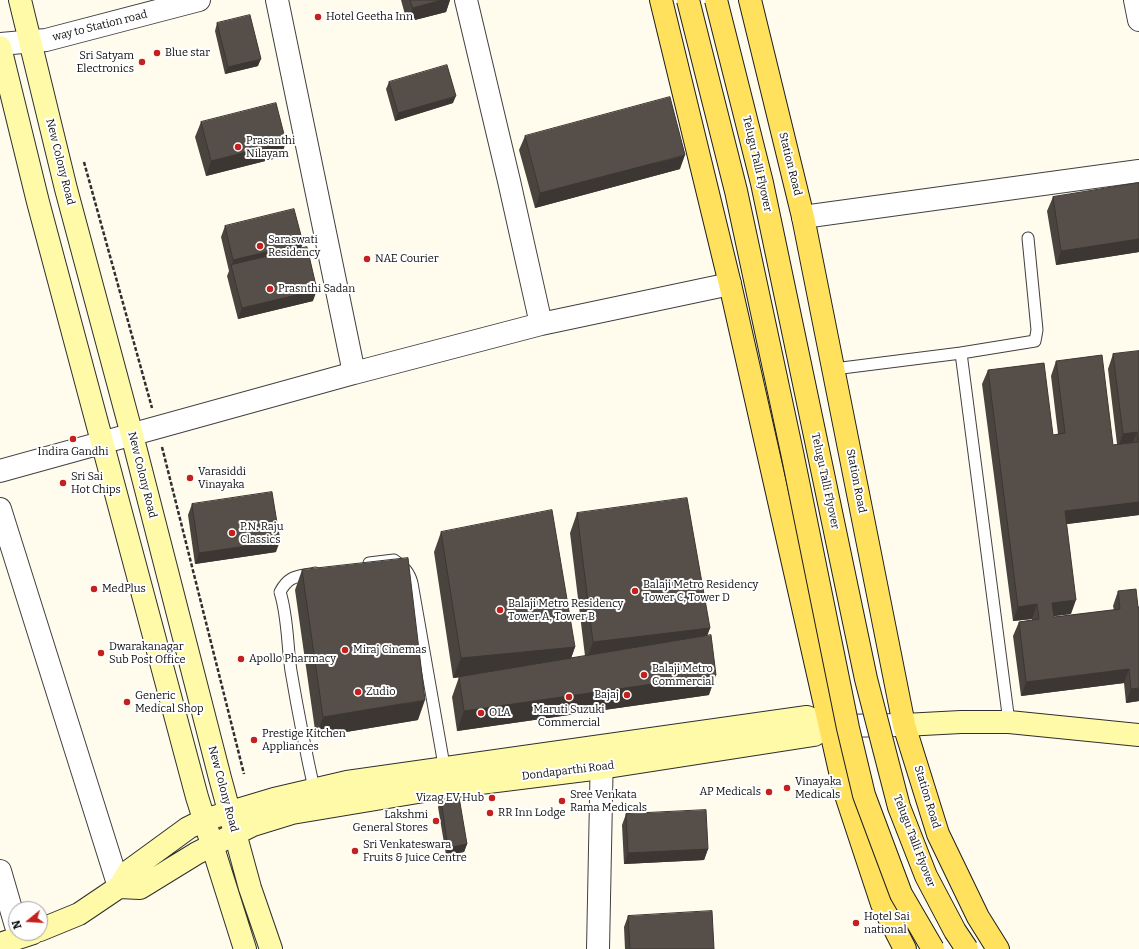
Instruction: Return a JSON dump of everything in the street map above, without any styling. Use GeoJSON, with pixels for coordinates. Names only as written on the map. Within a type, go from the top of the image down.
{"type":"FeatureCollection","features":[{"type":"Feature","properties":{"kind":"main road","name":"New Colony Road"},"geometry":{"type":"LineString","coordinates":[[20,0],[29,41],[235,835],[250,888],[271,949]]}},
{"type":"Feature","properties":{"kind":"main road"},"geometry":{"type":"LineString","coordinates":[[661,0],[730,284],[844,789],[882,904],[905,949]]}},
{"type":"Feature","properties":{"kind":"main road"},"geometry":{"type":"LineString","coordinates":[[688,0],[736,191],[793,457],[848,728],[864,795],[901,894],[934,949]]}},
{"type":"Feature","properties":{"kind":"main road","name":"Telugu Talli Flyover"},"geometry":{"type":"LineString","coordinates":[[716,0],[762,183],[866,679],[899,807],[926,876],[955,932],[967,949]]}},
{"type":"Feature","properties":{"kind":"main road","name":"Station Road"},"geometry":{"type":"LineString","coordinates":[[750,0],[803,217],[904,725],[938,834],[978,917],[998,949]]}},
{"type":"Feature","properties":{"kind":"main road"},"geometry":{"type":"LineString","coordinates":[[0,47],[38,202],[102,443],[204,820],[244,949]]}},
{"type":"Feature","properties":{"kind":"main road"},"geometry":{"type":"LineString","coordinates":[[446,777],[602,746],[808,717],[829,726]]}},
{"type":"Feature","properties":{"kind":"main road"},"geometry":{"type":"LineString","coordinates":[[904,725],[961,722],[1009,722],[1139,736]]}},
{"type":"Feature","properties":{"kind":"main road","name":"Dondaparthi Road"},"geometry":{"type":"LineString","coordinates":[[119,887],[140,888],[197,852],[235,835],[252,825],[316,799],[446,777],[602,768],[814,735],[829,726]]}},
{"type":"Feature","properties":{"kind":"main road"},"geometry":{"type":"LineString","coordinates":[[48,927],[79,914],[119,887],[129,871],[176,836],[204,820],[229,811],[316,799]]}},
{"type":"Feature","properties":{"kind":"street","name":"way to Station road"},"geometry":{"type":"LineString","coordinates":[[0,44],[46,40],[199,0]]}},
{"type":"Feature","properties":{"kind":"street"},"geometry":{"type":"LineString","coordinates":[[277,0],[354,373]]}},
{"type":"Feature","properties":{"kind":"street"},"geometry":{"type":"LineString","coordinates":[[466,0],[541,324]]}},
{"type":"Feature","properties":{"kind":"street"},"geometry":{"type":"LineString","coordinates":[[1135,0],[1139,20]]}},
{"type":"Feature","properties":{"kind":"street"},"geometry":{"type":"LineString","coordinates":[[803,217],[1139,171]]}},
{"type":"Feature","properties":{"kind":"street"},"geometry":{"type":"LineString","coordinates":[[0,471],[354,373],[541,324],[730,284]]}},
{"type":"Feature","properties":{"kind":"street"},"geometry":{"type":"LineString","coordinates":[[0,509],[119,887]]}},
{"type":"Feature","properties":{"kind":"street","name":"Dondaparthi Road"},"geometry":{"type":"LineString","coordinates":[[829,726],[904,725]]}},
{"type":"Feature","properties":{"kind":"street"},"geometry":{"type":"LineString","coordinates":[[598,949],[602,746]]}},
{"type":"Feature","properties":{"kind":"street"},"geometry":{"type":"LineString","coordinates":[[0,871],[8,901]]}},
{"type":"Feature","properties":{"kind":"lane"},"geometry":{"type":"LineString","coordinates":[[834,369],[962,353],[1035,341],[1037,330],[1028,238]]}},
{"type":"Feature","properties":{"kind":"lane"},"geometry":{"type":"LineString","coordinates":[[962,353],[1009,722]]}},
{"type":"Feature","properties":{"kind":"lane"},"geometry":{"type":"LineString","coordinates":[[362,565],[394,560],[409,573],[446,777]]}},
{"type":"Feature","properties":{"kind":"lane"},"geometry":{"type":"LineString","coordinates":[[316,799],[291,671],[286,629],[286,610],[280,592],[285,583],[293,577],[323,572]]}},
{"type":"Feature","properties":{"kind":"path"},"geometry":{"type":"LineString","coordinates":[[84,162],[177,500],[245,781]]}},
{"type":"Feature","properties":{"kind":"building"},"geometry":{"type":"Polygon","coordinates":[[[410,0],[442,0],[413,8],[410,0]]]}},
{"type":"Feature","properties":{"kind":"building"},"geometry":{"type":"Polygon","coordinates":[[[250,15],[261,59],[228,67],[217,23],[250,15]]]}},
{"type":"Feature","properties":{"kind":"building"},"geometry":{"type":"Polygon","coordinates":[[[447,65],[456,96],[398,113],[389,82],[447,65]]]}},
{"type":"Feature","properties":{"kind":"building"},"geometry":{"type":"Polygon","coordinates":[[[670,97],[685,155],[540,193],[525,136],[670,97]]]}},
{"type":"Feature","properties":{"kind":"building"},"geometry":{"type":"Polygon","coordinates":[[[276,103],[286,142],[211,161],[201,122],[276,103]]]}},
{"type":"Feature","properties":{"kind":"building"},"geometry":{"type":"Polygon","coordinates":[[[1139,183],[1139,239],[1061,251],[1053,197],[1139,183]]]}},
{"type":"Feature","properties":{"kind":"building","name":"Saraswati Residency"},"geometry":{"type":"Polygon","coordinates":[[[294,209],[303,243],[233,260],[225,226],[294,209]]]}},
{"type":"Feature","properties":{"kind":"building","name":"Prasnthi Sadan"},"geometry":{"type":"Polygon","coordinates":[[[307,247],[317,290],[242,308],[231,265],[307,247]]]}},
{"type":"Feature","properties":{"kind":"building"},"geometry":{"type":"Polygon","coordinates":[[[1139,351],[1139,502],[1065,511],[1076,600],[1052,603],[1054,617],[1120,609],[1118,591],[1136,589],[1139,607],[1139,688],[1131,689],[1129,669],[1026,682],[1019,622],[1039,619],[1037,604],[1018,607],[988,370],[1044,363],[1053,435],[1065,433],[1056,361],[1102,355],[1113,445],[1138,442],[1137,432],[1123,434],[1113,354],[1139,351]]]}},
{"type":"Feature","properties":{"kind":"building","name":"P.N. Raju Classics"},"geometry":{"type":"Polygon","coordinates":[[[272,492],[280,541],[199,553],[192,504],[272,492]]]}},
{"type":"Feature","properties":{"kind":"building","name":"Balaji Metro Residency Tower C, Tower D"},"geometry":{"type":"Polygon","coordinates":[[[687,498],[710,628],[593,642],[577,513],[687,498]]]}},
{"type":"Feature","properties":{"kind":"building","name":"Balaji Metro Residency Tower A, Tower B"},"geometry":{"type":"Polygon","coordinates":[[[552,510],[575,647],[461,658],[441,532],[552,510]]]}},
{"type":"Feature","properties":{"kind":"building"},"geometry":{"type":"Polygon","coordinates":[[[408,558],[425,700],[323,717],[302,570],[408,558]]]}},
{"type":"Feature","properties":{"kind":"building"},"geometry":{"type":"Polygon","coordinates":[[[711,635],[716,675],[464,711],[459,677],[711,635]]]}},
{"type":"Feature","properties":{"kind":"building"},"geometry":{"type":"Polygon","coordinates":[[[459,797],[467,844],[448,848],[441,800],[459,797]]]}},
{"type":"Feature","properties":{"kind":"building"},"geometry":{"type":"Polygon","coordinates":[[[706,810],[708,849],[628,853],[626,814],[706,810]]]}},
{"type":"Feature","properties":{"kind":"building"},"geometry":{"type":"Polygon","coordinates":[[[712,911],[714,949],[630,949],[628,916],[712,911]]]}},
{"type":"Feature","properties":{"kind":"place","name":"Hotel Geetha Inn"},"geometry":{"type":"Point","coordinates":[318,17]}},
{"type":"Feature","properties":{"kind":"place","name":"Blue star"},"geometry":{"type":"Point","coordinates":[157,53]}},
{"type":"Feature","properties":{"kind":"place","name":"Sri Satyam Electronics"},"geometry":{"type":"Point","coordinates":[142,62]}},
{"type":"Feature","properties":{"kind":"place","name":"Prasanthi Nilayam"},"geometry":{"type":"Point","coordinates":[238,147]}},
{"type":"Feature","properties":{"kind":"place","name":"Saraswati Residency"},"geometry":{"type":"Point","coordinates":[260,246]}},
{"type":"Feature","properties":{"kind":"place","name":"NAE Courier"},"geometry":{"type":"Point","coordinates":[367,259]}},
{"type":"Feature","properties":{"kind":"place","name":"Prasnthi Sadan"},"geometry":{"type":"Point","coordinates":[270,289]}},
{"type":"Feature","properties":{"kind":"place","name":"Indira Gandhi"},"geometry":{"type":"Point","coordinates":[73,439]}},
{"type":"Feature","properties":{"kind":"place","name":"Varasiddi Vinayaka"},"geometry":{"type":"Point","coordinates":[190,478]}},
{"type":"Feature","properties":{"kind":"place","name":"Sri Sai Hot Chips"},"geometry":{"type":"Point","coordinates":[63,483]}},
{"type":"Feature","properties":{"kind":"place","name":"P.N. Raju Classics"},"geometry":{"type":"Point","coordinates":[232,533]}},
{"type":"Feature","properties":{"kind":"place","name":"MedPlus"},"geometry":{"type":"Point","coordinates":[94,589]}},
{"type":"Feature","properties":{"kind":"place","name":"Balaji Metro Residency Tower C, Tower D"},"geometry":{"type":"Point","coordinates":[635,591]}},
{"type":"Feature","properties":{"kind":"place","name":"Balaji Metro Residency Tower A, Tower B"},"geometry":{"type":"Point","coordinates":[500,610]}},
{"type":"Feature","properties":{"kind":"place","name":"Miraj Cinemas"},"geometry":{"type":"Point","coordinates":[345,650]}},
{"type":"Feature","properties":{"kind":"place","name":"Dwarakanagar Sub Post Office"},"geometry":{"type":"Point","coordinates":[101,653]}},
{"type":"Feature","properties":{"kind":"place","name":"Apollo Pharmacy"},"geometry":{"type":"Point","coordinates":[241,659]}},
{"type":"Feature","properties":{"kind":"place","name":"Balaji Metro Commercial"},"geometry":{"type":"Point","coordinates":[644,675]}},
{"type":"Feature","properties":{"kind":"place","name":"Zudio"},"geometry":{"type":"Point","coordinates":[358,692]}},
{"type":"Feature","properties":{"kind":"place","name":"Bajaj"},"geometry":{"type":"Point","coordinates":[627,695]}},
{"type":"Feature","properties":{"kind":"place","name":"Maruti Suzuki Commercial"},"geometry":{"type":"Point","coordinates":[569,697]}},
{"type":"Feature","properties":{"kind":"place","name":"Generic Medical Shop"},"geometry":{"type":"Point","coordinates":[127,702]}},
{"type":"Feature","properties":{"kind":"place","name":"OLA"},"geometry":{"type":"Point","coordinates":[481,713]}},
{"type":"Feature","properties":{"kind":"place","name":"Prestige Kitchen Appliances"},"geometry":{"type":"Point","coordinates":[254,740]}},
{"type":"Feature","properties":{"kind":"place","name":"Vinayaka Medicals"},"geometry":{"type":"Point","coordinates":[787,788]}},
{"type":"Feature","properties":{"kind":"place","name":"AP Medicals"},"geometry":{"type":"Point","coordinates":[769,792]}},
{"type":"Feature","properties":{"kind":"place","name":"Vizag EV Hub"},"geometry":{"type":"Point","coordinates":[492,798]}},
{"type":"Feature","properties":{"kind":"place","name":"Sree Venkata Rama Medicals"},"geometry":{"type":"Point","coordinates":[562,801]}},
{"type":"Feature","properties":{"kind":"place","name":"RR Inn Lodge"},"geometry":{"type":"Point","coordinates":[490,813]}},
{"type":"Feature","properties":{"kind":"place","name":"Lakshmi General Stores"},"geometry":{"type":"Point","coordinates":[436,821]}},
{"type":"Feature","properties":{"kind":"place","name":"Sri Venkateswara Fruits & Juice Centre"},"geometry":{"type":"Point","coordinates":[355,851]}},
{"type":"Feature","properties":{"kind":"place","name":"Hotel Sai national"},"geometry":{"type":"Point","coordinates":[856,923]}}]}
